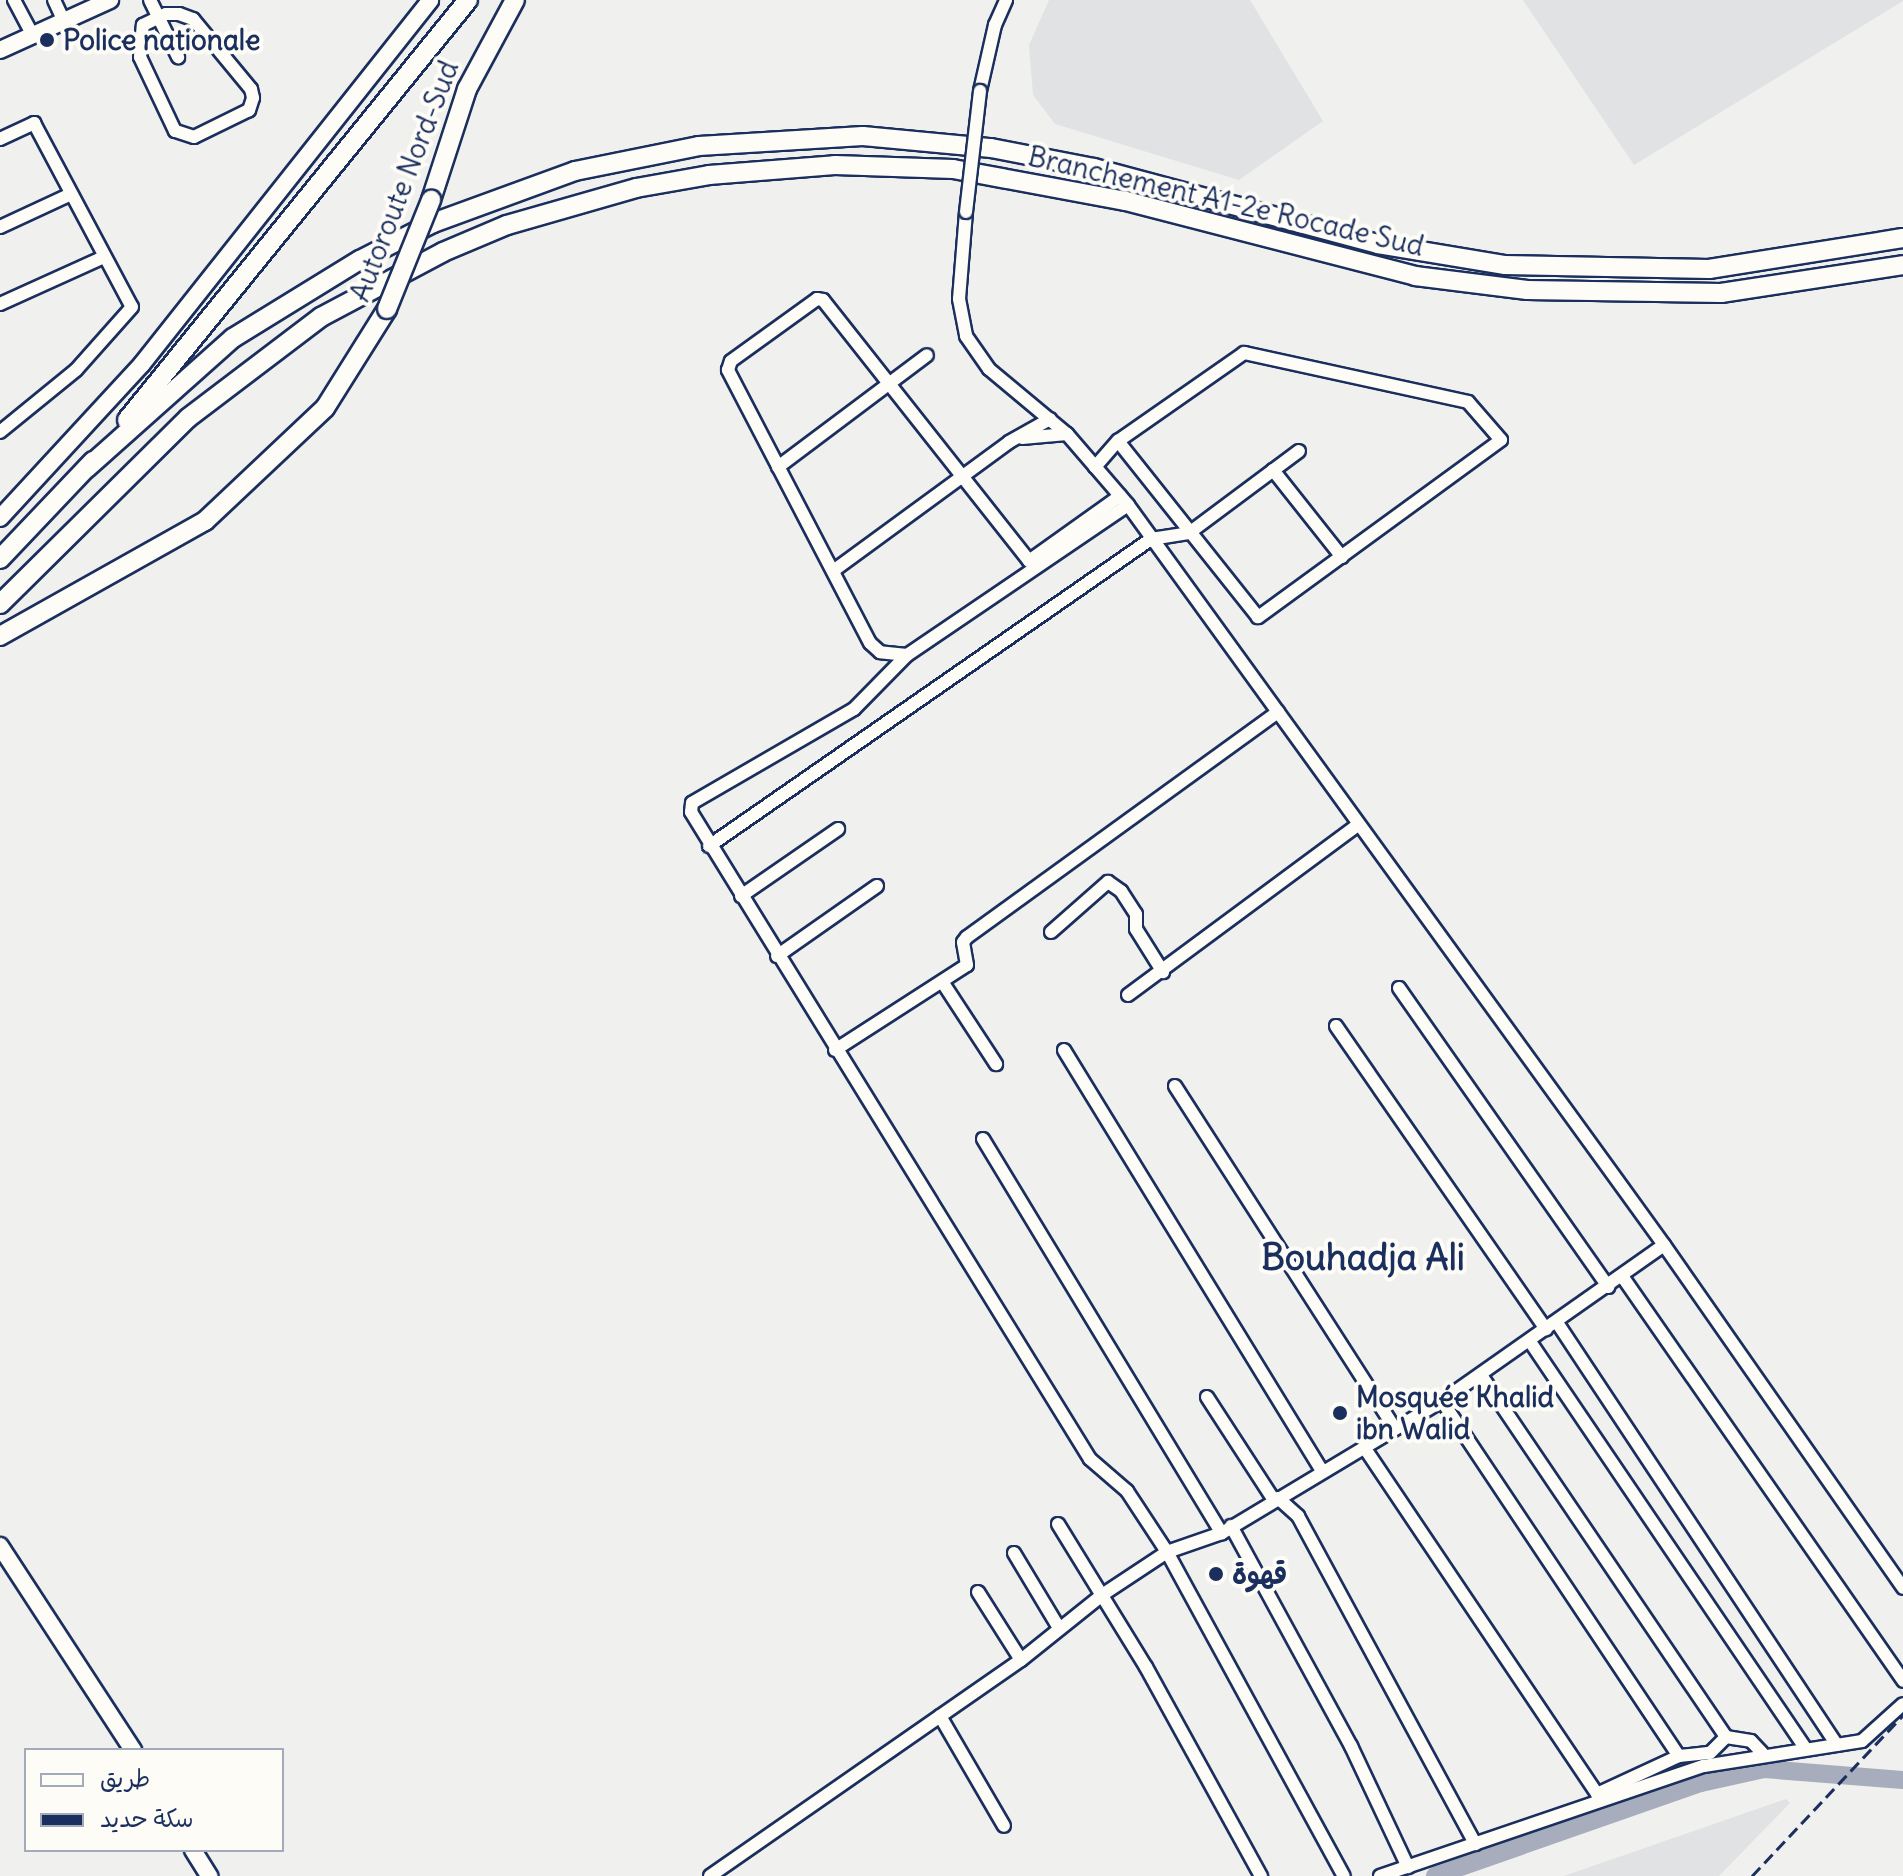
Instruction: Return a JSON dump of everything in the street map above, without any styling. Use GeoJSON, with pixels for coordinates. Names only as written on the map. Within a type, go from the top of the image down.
{"type":"FeatureCollection","features":[{"type":"Feature","properties":{"kind":"highway"},"geometry":{"type":"LineString","coordinates":[[416,60],[455,0]]}},
{"type":"Feature","properties":{"kind":"highway","name":"Autoroute Nord-Sud"},"geometry":{"type":"LineString","coordinates":[[0,559],[87,468],[416,60],[468,0]]}},
{"type":"Feature","properties":{"kind":"highway","name":"Autoroute Nord-Sud"},"geometry":{"type":"LineString","coordinates":[[0,636],[205,521],[325,408],[387,309],[431,200],[467,89],[515,0]]}},
{"type":"Feature","properties":{"kind":"highway","name":"Branchement A1-2e Rocade Sud"},"geometry":{"type":"LineString","coordinates":[[87,468],[233,338],[360,260],[433,223],[575,171],[699,146],[863,136],[991,148],[1108,172],[1378,244],[1505,265],[1709,269],[1903,238]]}},
{"type":"Feature","properties":{"kind":"highway","name":"Branchement A1-2e Rocade Sud"},"geometry":{"type":"LineString","coordinates":[[0,604],[188,418],[321,317],[443,252],[507,225],[580,202],[694,177],[835,165],[953,169],[1126,201],[1415,276],[1527,290],[1721,293],[1903,265]]}},
{"type":"Feature","properties":{"kind":"main road"},"geometry":{"type":"LineString","coordinates":[[0,50],[110,0]]}},
{"type":"Feature","properties":{"kind":"main road"},"geometry":{"type":"LineString","coordinates":[[0,518],[142,364],[430,0]]}},
{"type":"Feature","properties":{"kind":"main road"},"geometry":{"type":"LineString","coordinates":[[0,1546],[132,1748]]}},
{"type":"Feature","properties":{"kind":"main road"},"geometry":{"type":"LineString","coordinates":[[194,1852],[209,1876]]}},
{"type":"Feature","properties":{"kind":"street"},"geometry":{"type":"LineString","coordinates":[[14,0],[33,35]]}},
{"type":"Feature","properties":{"kind":"street"},"geometry":{"type":"LineString","coordinates":[[54,0],[64,21]]}},
{"type":"Feature","properties":{"kind":"street"},"geometry":{"type":"LineString","coordinates":[[150,0],[178,57]]}},
{"type":"Feature","properties":{"kind":"street"},"geometry":{"type":"LineString","coordinates":[[1006,0],[995,25],[980,91],[959,299],[966,336],[989,369],[1067,434],[1124,501],[1664,1245],[1903,1588]]}},
{"type":"Feature","properties":{"kind":"street"},"geometry":{"type":"LineString","coordinates":[[179,14],[193,19],[251,89],[249,110],[194,137],[175,131],[140,57],[143,25],[158,17],[179,14]]}},
{"type":"Feature","properties":{"kind":"street"},"geometry":{"type":"LineString","coordinates":[[0,139],[34,123],[69,195],[132,307],[76,370],[0,432]]}},
{"type":"Feature","properties":{"kind":"street"},"geometry":{"type":"LineString","coordinates":[[0,227],[69,195]]}},
{"type":"Feature","properties":{"kind":"street"},"geometry":{"type":"LineString","coordinates":[[0,304],[104,257]]}},
{"type":"Feature","properties":{"kind":"street"},"geometry":{"type":"LineString","coordinates":[[907,655],[880,652],[870,643],[728,370],[731,361],[820,298],[891,382],[960,478],[1029,561],[1124,501]]}},
{"type":"Feature","properties":{"kind":"street"},"geometry":{"type":"LineString","coordinates":[[1095,467],[1118,441],[1244,353],[1475,405],[1501,440],[1258,617],[1118,441]]}},
{"type":"Feature","properties":{"kind":"street"},"geometry":{"type":"LineString","coordinates":[[778,467],[927,355]]}},
{"type":"Feature","properties":{"kind":"street"},"geometry":{"type":"LineString","coordinates":[[833,571],[1014,439],[1050,419]]}},
{"type":"Feature","properties":{"kind":"street"},"geometry":{"type":"LineString","coordinates":[[1014,439],[1067,434]]}},
{"type":"Feature","properties":{"kind":"street"},"geometry":{"type":"LineString","coordinates":[[709,846],[1151,539],[1189,533],[1299,451]]}},
{"type":"Feature","properties":{"kind":"street"},"geometry":{"type":"LineString","coordinates":[[1273,470],[1342,557]]}},
{"type":"Feature","properties":{"kind":"street"},"geometry":{"type":"LineString","coordinates":[[1124,501],[907,655],[854,709],[692,803],[709,846],[1090,1459],[1127,1491],[1167,1552],[1344,1876]]}},
{"type":"Feature","properties":{"kind":"street"},"geometry":{"type":"LineString","coordinates":[[835,1050],[943,983],[970,962],[963,947],[967,937],[1278,712]]}},
{"type":"Feature","properties":{"kind":"street"},"geometry":{"type":"LineString","coordinates":[[1128,995],[1358,825]]}},
{"type":"Feature","properties":{"kind":"street"},"geometry":{"type":"LineString","coordinates":[[741,896],[838,829]]}},
{"type":"Feature","properties":{"kind":"street"},"geometry":{"type":"LineString","coordinates":[[1051,932],[1108,882],[1121,891],[1136,914],[1136,929],[1163,972]]}},
{"type":"Feature","properties":{"kind":"street"},"geometry":{"type":"LineString","coordinates":[[777,956],[877,886]]}},
{"type":"Feature","properties":{"kind":"street"},"geometry":{"type":"LineString","coordinates":[[943,983],[996,1064]]}},
{"type":"Feature","properties":{"kind":"street"},"geometry":{"type":"LineString","coordinates":[[1399,988],[1608,1287]]}},
{"type":"Feature","properties":{"kind":"street"},"geometry":{"type":"LineString","coordinates":[[1336,1026],[1552,1326],[1837,1745]]}},
{"type":"Feature","properties":{"kind":"street"},"geometry":{"type":"LineString","coordinates":[[1064,1050],[1322,1471]]}},
{"type":"Feature","properties":{"kind":"street"},"geometry":{"type":"LineString","coordinates":[[1175,1086],[1395,1429]]}},
{"type":"Feature","properties":{"kind":"street"},"geometry":{"type":"LineString","coordinates":[[983,1139],[1227,1530],[1351,1746],[1408,1867]]}},
{"type":"Feature","properties":{"kind":"street"},"geometry":{"type":"LineString","coordinates":[[710,1876],[1021,1660],[1102,1595],[1167,1552],[1227,1530],[1442,1401],[1531,1343],[1664,1245]]}},
{"type":"Feature","properties":{"kind":"street"},"geometry":{"type":"LineString","coordinates":[[1622,1276],[1903,1681]]}},
{"type":"Feature","properties":{"kind":"street"},"geometry":{"type":"LineString","coordinates":[[1531,1343],[1805,1748]]}},
{"type":"Feature","properties":{"kind":"street"},"geometry":{"type":"LineString","coordinates":[[1481,1375],[1726,1737],[1751,1741],[1762,1753]]}},
{"type":"Feature","properties":{"kind":"street"},"geometry":{"type":"LineString","coordinates":[[1207,1397],[1276,1499],[1298,1516],[1475,1844]]}},
{"type":"Feature","properties":{"kind":"street"},"geometry":{"type":"LineString","coordinates":[[1442,1401],[1679,1756]]}},
{"type":"Feature","properties":{"kind":"street"},"geometry":{"type":"LineString","coordinates":[[1364,1447],[1599,1797]]}},
{"type":"Feature","properties":{"kind":"street"},"geometry":{"type":"LineString","coordinates":[[1058,1524],[1102,1595],[1261,1876]]}},
{"type":"Feature","properties":{"kind":"street"},"geometry":{"type":"LineString","coordinates":[[1014,1553],[1059,1628]]}},
{"type":"Feature","properties":{"kind":"street"},"geometry":{"type":"LineString","coordinates":[[978,1592],[1021,1660]]}},
{"type":"Feature","properties":{"kind":"street"},"geometry":{"type":"LineString","coordinates":[[1380,1876],[1599,1797],[1704,1766],[1762,1753],[1862,1741],[1903,1704]]}},
{"type":"Feature","properties":{"kind":"street"},"geometry":{"type":"LineString","coordinates":[[940,1716],[1004,1826]]}},
{"type":"Feature","properties":{"kind":"street"},"geometry":{"type":"LineString","coordinates":[[1599,1797],[1679,1756],[1710,1753],[1726,1737]]}},
{"type":"Feature","properties":{"kind":"shaded area"},"geometry":{"type":"Polygon","coordinates":[[[1049,0],[1250,0],[1323,121],[1239,180],[1055,124],[1033,95],[1029,45],[1049,0]]]}},
{"type":"Feature","properties":{"kind":"shaded area"},"geometry":{"type":"Polygon","coordinates":[[[1523,0],[1903,0],[1903,1],[1634,165],[1523,0]]]}},
{"type":"Feature","properties":{"kind":"shaded area"},"geometry":{"type":"Polygon","coordinates":[[[1786,1799],[1790,1803],[1719,1876],[1564,1876],[1786,1799]]]}},
{"type":"Feature","properties":{"kind":"waterway"},"geometry":{"type":"LineString","coordinates":[[1435,1876],[1701,1783],[1764,1769],[1903,1780]]}},
{"type":"Feature","properties":{"kind":"railway"},"geometry":{"type":"LineString","coordinates":[[1752,1876],[1903,1715]]}},
{"type":"Feature","properties":{"kind":"place","name":"Police nationale"},"geometry":{"type":"Point","coordinates":[47,40]}},
{"type":"Feature","properties":{"kind":"place","name":"Mosquée Khalid ibn Walid"},"geometry":{"type":"Point","coordinates":[1340,1413]}},
{"type":"Feature","properties":{"kind":"place","name":"قهوة"},"geometry":{"type":"Point","coordinates":[1216,1574]}},
{"type":"Feature","properties":{"kind":"district","name":"Bouhadja Ali"},"geometry":{"type":"Point","coordinates":[1363,1258]}}]}
